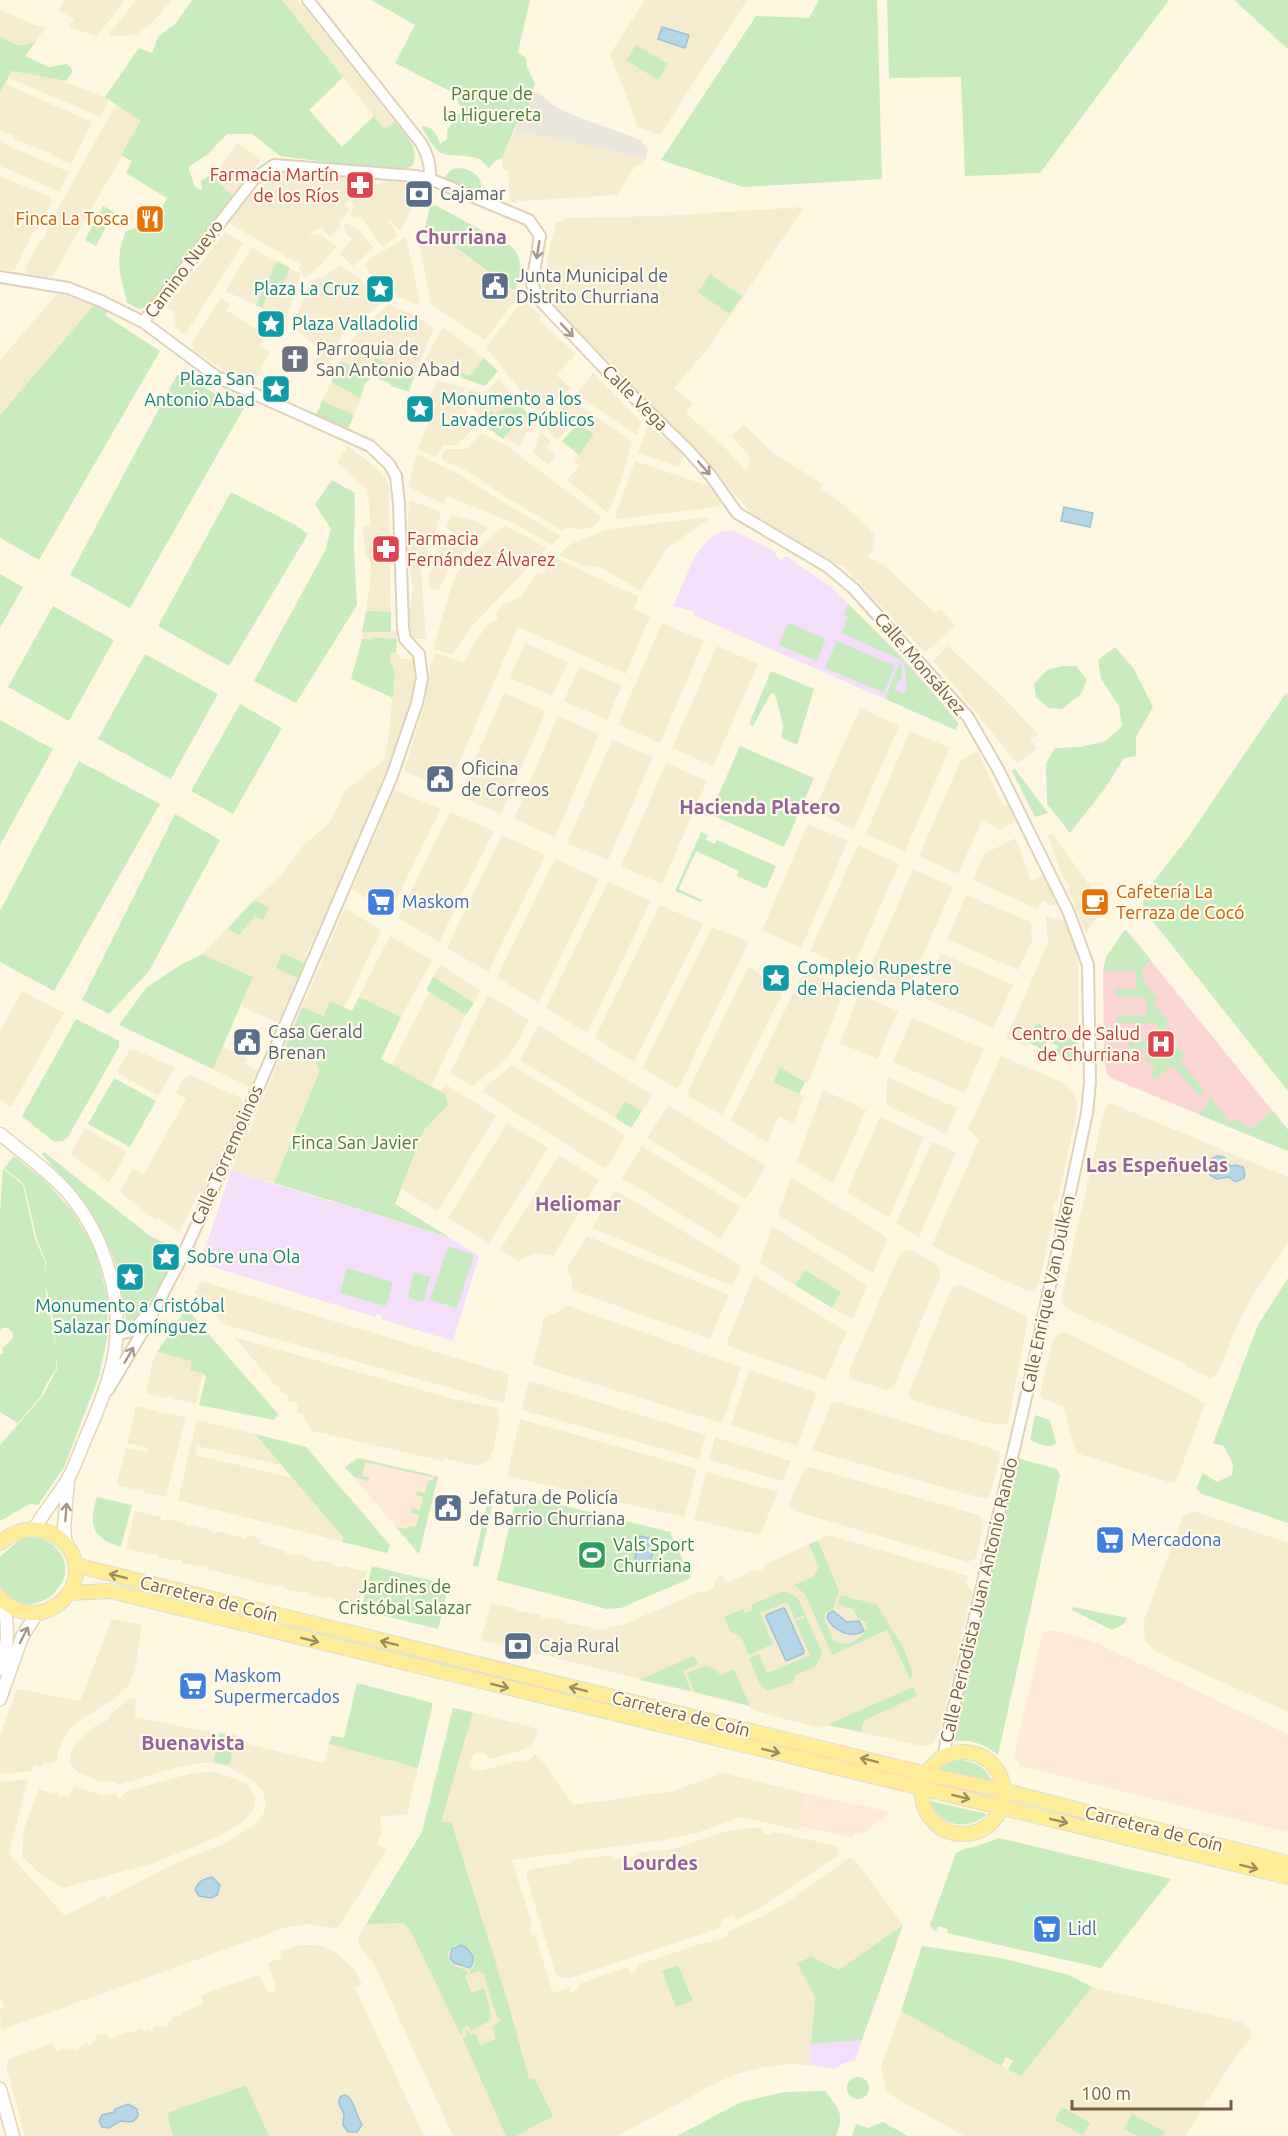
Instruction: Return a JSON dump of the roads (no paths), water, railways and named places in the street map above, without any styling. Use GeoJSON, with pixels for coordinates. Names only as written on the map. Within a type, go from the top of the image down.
{"type":"FeatureCollection","features":[{"type":"Feature","properties":{"kind":"main road"},"geometry":{"type":"LineString","coordinates":[[0,1134],[68,1193],[88,1221],[103,1251],[113,1284],[117,1317],[115,1351],[101,1402]]}},
{"type":"Feature","properties":{"kind":"main road","name":"Calle Torremolinos"},"geometry":{"type":"LineString","coordinates":[[35,1528],[68,1479],[101,1402]]}},
{"type":"Feature","properties":{"kind":"main road","name":"Calle Torremolinos"},"geometry":{"type":"LineString","coordinates":[[66,1545],[64,1528],[68,1479]]}},
{"type":"Feature","properties":{"kind":"main road"},"geometry":{"type":"LineString","coordinates":[[0,1544],[9,1535],[35,1528],[58,1537],[72,1554],[75,1565],[73,1585],[69,1593],[55,1607],[37,1613],[25,1612],[13,1609],[2,1600]]}},
{"type":"Feature","properties":{"kind":"main road","name":"Carretera de Coín"},"geometry":{"type":"LineString","coordinates":[[75,1565],[924,1781],[1005,1791],[1288,1863]]}},
{"type":"Feature","properties":{"kind":"main road"},"geometry":{"type":"LineString","coordinates":[[69,1593],[110,1591],[924,1781],[1002,1807],[1288,1876]]}},
{"type":"Feature","properties":{"kind":"main road"},"geometry":{"type":"LineString","coordinates":[[0,1669],[6,1651],[8,1629],[2,1600]]}},
{"type":"Feature","properties":{"kind":"main road"},"geometry":{"type":"LineString","coordinates":[[0,1699],[22,1637],[37,1613]]}},
{"type":"Feature","properties":{"kind":"main road"},"geometry":{"type":"LineString","coordinates":[[969,1752],[988,1760],[999,1773],[1005,1791],[1002,1807],[995,1820],[974,1834],[961,1835],[948,1832],[931,1820],[925,1811],[922,1800],[924,1781],[934,1764],[944,1756],[969,1752]]}},
{"type":"Feature","properties":{"kind":"main road"},"geometry":{"type":"LineString","coordinates":[[0,2089],[13,2136]]}},
{"type":"Feature","properties":{"kind":"street"},"geometry":{"type":"LineString","coordinates":[[308,0],[421,143],[428,154],[430,173]]}},
{"type":"Feature","properties":{"kind":"street","name":"Camino Nuevo"},"geometry":{"type":"LineString","coordinates":[[419,654],[405,639],[403,628],[396,476],[389,464],[370,446],[217,377],[143,322],[254,179],[274,165],[416,176],[430,173],[529,220],[540,236],[532,284]]}},
{"type":"Feature","properties":{"kind":"street"},"geometry":{"type":"LineString","coordinates":[[0,277],[68,288],[143,322]]}},
{"type":"Feature","properties":{"kind":"street","name":"Calle Vega"},"geometry":{"type":"LineString","coordinates":[[532,284],[538,298],[545,306],[641,406],[688,450],[711,476],[737,513]]}},
{"type":"Feature","properties":{"kind":"street","name":"Calle Monsálvez"},"geometry":{"type":"LineString","coordinates":[[737,513],[828,567],[854,589],[964,712],[999,771],[1027,825],[1069,913],[1088,965]]}},
{"type":"Feature","properties":{"kind":"street","name":"Calle Torremolinos"},"geometry":{"type":"LineString","coordinates":[[101,1402],[143,1331],[184,1253],[253,1100],[392,776],[417,703],[422,678],[419,654]]}},
{"type":"Feature","properties":{"kind":"street","name":"Calle Enrique Van Dulken"},"geometry":{"type":"LineString","coordinates":[[1014,1444],[1030,1380],[1087,1113],[1090,1082],[1088,965]]}},
{"type":"Feature","properties":{"kind":"street"},"geometry":{"type":"LineString","coordinates":[[116,1334],[132,1331],[154,1308]]}},
{"type":"Feature","properties":{"kind":"street","name":"Calle Periodista Juan Antonio Rando"},"geometry":{"type":"LineString","coordinates":[[944,1756],[1014,1444]]}},
{"type":"Feature","properties":{"kind":"water"},"geometry":{"type":"Polygon","coordinates":[[[662,27],[689,35],[685,48],[658,39],[662,27]]]}},
{"type":"Feature","properties":{"kind":"water"},"geometry":{"type":"Polygon","coordinates":[[[1064,507],[1093,513],[1090,527],[1061,521],[1064,507]]]}},
{"type":"Feature","properties":{"kind":"water"},"geometry":{"type":"Polygon","coordinates":[[[1217,1156],[1224,1157],[1230,1166],[1243,1167],[1244,1178],[1235,1182],[1229,1177],[1217,1179],[1210,1175],[1207,1165],[1217,1156]]]}},
{"type":"Feature","properties":{"kind":"water"},"geometry":{"type":"Polygon","coordinates":[[[640,1536],[655,1540],[649,1567],[634,1563],[640,1536]]]}},
{"type":"Feature","properties":{"kind":"water"},"geometry":{"type":"Polygon","coordinates":[[[783,1608],[804,1651],[803,1654],[786,1661],[766,1617],[783,1608]]]}},
{"type":"Feature","properties":{"kind":"water"},"geometry":{"type":"Polygon","coordinates":[[[833,1611],[847,1622],[859,1621],[864,1631],[848,1634],[838,1630],[827,1618],[828,1614],[833,1611]]]}},
{"type":"Feature","properties":{"kind":"water"},"geometry":{"type":"Polygon","coordinates":[[[212,1877],[220,1885],[217,1895],[211,1898],[199,1896],[195,1890],[198,1884],[212,1877]]]}},
{"type":"Feature","properties":{"kind":"water"},"geometry":{"type":"Polygon","coordinates":[[[461,1945],[472,1955],[473,1961],[470,1968],[454,1963],[450,1958],[452,1949],[461,1945]]]}},
{"type":"Feature","properties":{"kind":"water"},"geometry":{"type":"Polygon","coordinates":[[[345,2095],[353,2103],[362,2125],[357,2132],[348,2132],[343,2125],[344,2115],[339,2102],[341,2096],[345,2095]]]}},
{"type":"Feature","properties":{"kind":"water"},"geometry":{"type":"Polygon","coordinates":[[[128,2104],[137,2109],[138,2116],[134,2121],[120,2121],[109,2128],[102,2127],[99,2121],[102,2115],[114,2112],[115,2109],[128,2104]]]}},
{"type":"Feature","properties":{"kind":"place","name":"Farmacia Martín de los Ríos"},"geometry":{"type":"Point","coordinates":[360,185]}},
{"type":"Feature","properties":{"kind":"place","name":"Cajamar"},"geometry":{"type":"Point","coordinates":[419,194]}},
{"type":"Feature","properties":{"kind":"place","name":"Finca La Tosca"},"geometry":{"type":"Point","coordinates":[150,219]}},
{"type":"Feature","properties":{"kind":"place","name":"Junta Municipal de Distrito Churriana"},"geometry":{"type":"Point","coordinates":[495,286]}},
{"type":"Feature","properties":{"kind":"place","name":"Plaza La Cruz"},"geometry":{"type":"Point","coordinates":[380,289]}},
{"type":"Feature","properties":{"kind":"place","name":"Plaza Valladolid"},"geometry":{"type":"Point","coordinates":[271,324]}},
{"type":"Feature","properties":{"kind":"place","name":"Parroquia de San Antonio Abad"},"geometry":{"type":"Point","coordinates":[295,359]}},
{"type":"Feature","properties":{"kind":"place","name":"Plaza San Antonio Abad"},"geometry":{"type":"Point","coordinates":[276,389]}},
{"type":"Feature","properties":{"kind":"place","name":"Monumento a los Lavaderos Públicos"},"geometry":{"type":"Point","coordinates":[420,409]}},
{"type":"Feature","properties":{"kind":"place","name":"Farmacia Fernández Álvarez"},"geometry":{"type":"Point","coordinates":[386,549]}},
{"type":"Feature","properties":{"kind":"place","name":"Oficina de Correos"},"geometry":{"type":"Point","coordinates":[440,779]}},
{"type":"Feature","properties":{"kind":"place","name":"Maskom"},"geometry":{"type":"Point","coordinates":[381,902]}},
{"type":"Feature","properties":{"kind":"place","name":"Cafetería La Terraza de Cocó"},"geometry":{"type":"Point","coordinates":[1095,902]}},
{"type":"Feature","properties":{"kind":"place","name":"Complejo Rupestre de Hacienda Platero"},"geometry":{"type":"Point","coordinates":[776,978]}},
{"type":"Feature","properties":{"kind":"place","name":"Casa Gerald Brenan"},"geometry":{"type":"Point","coordinates":[247,1042]}},
{"type":"Feature","properties":{"kind":"place","name":"Centro de Salud de Churriana"},"geometry":{"type":"Point","coordinates":[1161,1044]}},
{"type":"Feature","properties":{"kind":"place","name":"Sobre una Ola"},"geometry":{"type":"Point","coordinates":[166,1257]}},
{"type":"Feature","properties":{"kind":"place","name":"Monumento a Cristóbal Salazar Domínguez"},"geometry":{"type":"Point","coordinates":[130,1277]}},
{"type":"Feature","properties":{"kind":"place","name":"Jefatura de Policía de Barrio Churriana"},"geometry":{"type":"Point","coordinates":[448,1508]}},
{"type":"Feature","properties":{"kind":"place","name":"Mercadona"},"geometry":{"type":"Point","coordinates":[1110,1540]}},
{"type":"Feature","properties":{"kind":"place","name":"Vals Sport Churriana"},"geometry":{"type":"Point","coordinates":[592,1555]}},
{"type":"Feature","properties":{"kind":"place","name":"Caja Rural"},"geometry":{"type":"Point","coordinates":[518,1646]}},
{"type":"Feature","properties":{"kind":"place","name":"Maskom Supermercados"},"geometry":{"type":"Point","coordinates":[193,1686]}},
{"type":"Feature","properties":{"kind":"place","name":"Lidl"},"geometry":{"type":"Point","coordinates":[1047,1929]}},
{"type":"Feature","properties":{"kind":"district","name":"Churriana"},"geometry":{"type":"Point","coordinates":[461,237]}},
{"type":"Feature","properties":{"kind":"district","name":"Hacienda Platero"},"geometry":{"type":"Point","coordinates":[760,807]}},
{"type":"Feature","properties":{"kind":"district","name":"Las Espeñuelas"},"geometry":{"type":"Point","coordinates":[1157,1165]}},
{"type":"Feature","properties":{"kind":"district","name":"Heliomar"},"geometry":{"type":"Point","coordinates":[578,1204]}},
{"type":"Feature","properties":{"kind":"district","name":"Buenavista"},"geometry":{"type":"Point","coordinates":[193,1743]}},
{"type":"Feature","properties":{"kind":"district","name":"Lourdes"},"geometry":{"type":"Point","coordinates":[660,1863]}},
{"type":"Feature","properties":{"kind":"park label","name":"Parque de la Higuereta"},"geometry":{"type":"Point","coordinates":[492,104]}},
{"type":"Feature","properties":{"kind":"park label","name":"Finca San Javier"},"geometry":{"type":"Point","coordinates":[355,1143]}},
{"type":"Feature","properties":{"kind":"park label","name":"Jardines de Cristóbal Salazar"},"geometry":{"type":"Point","coordinates":[405,1597]}}]}
